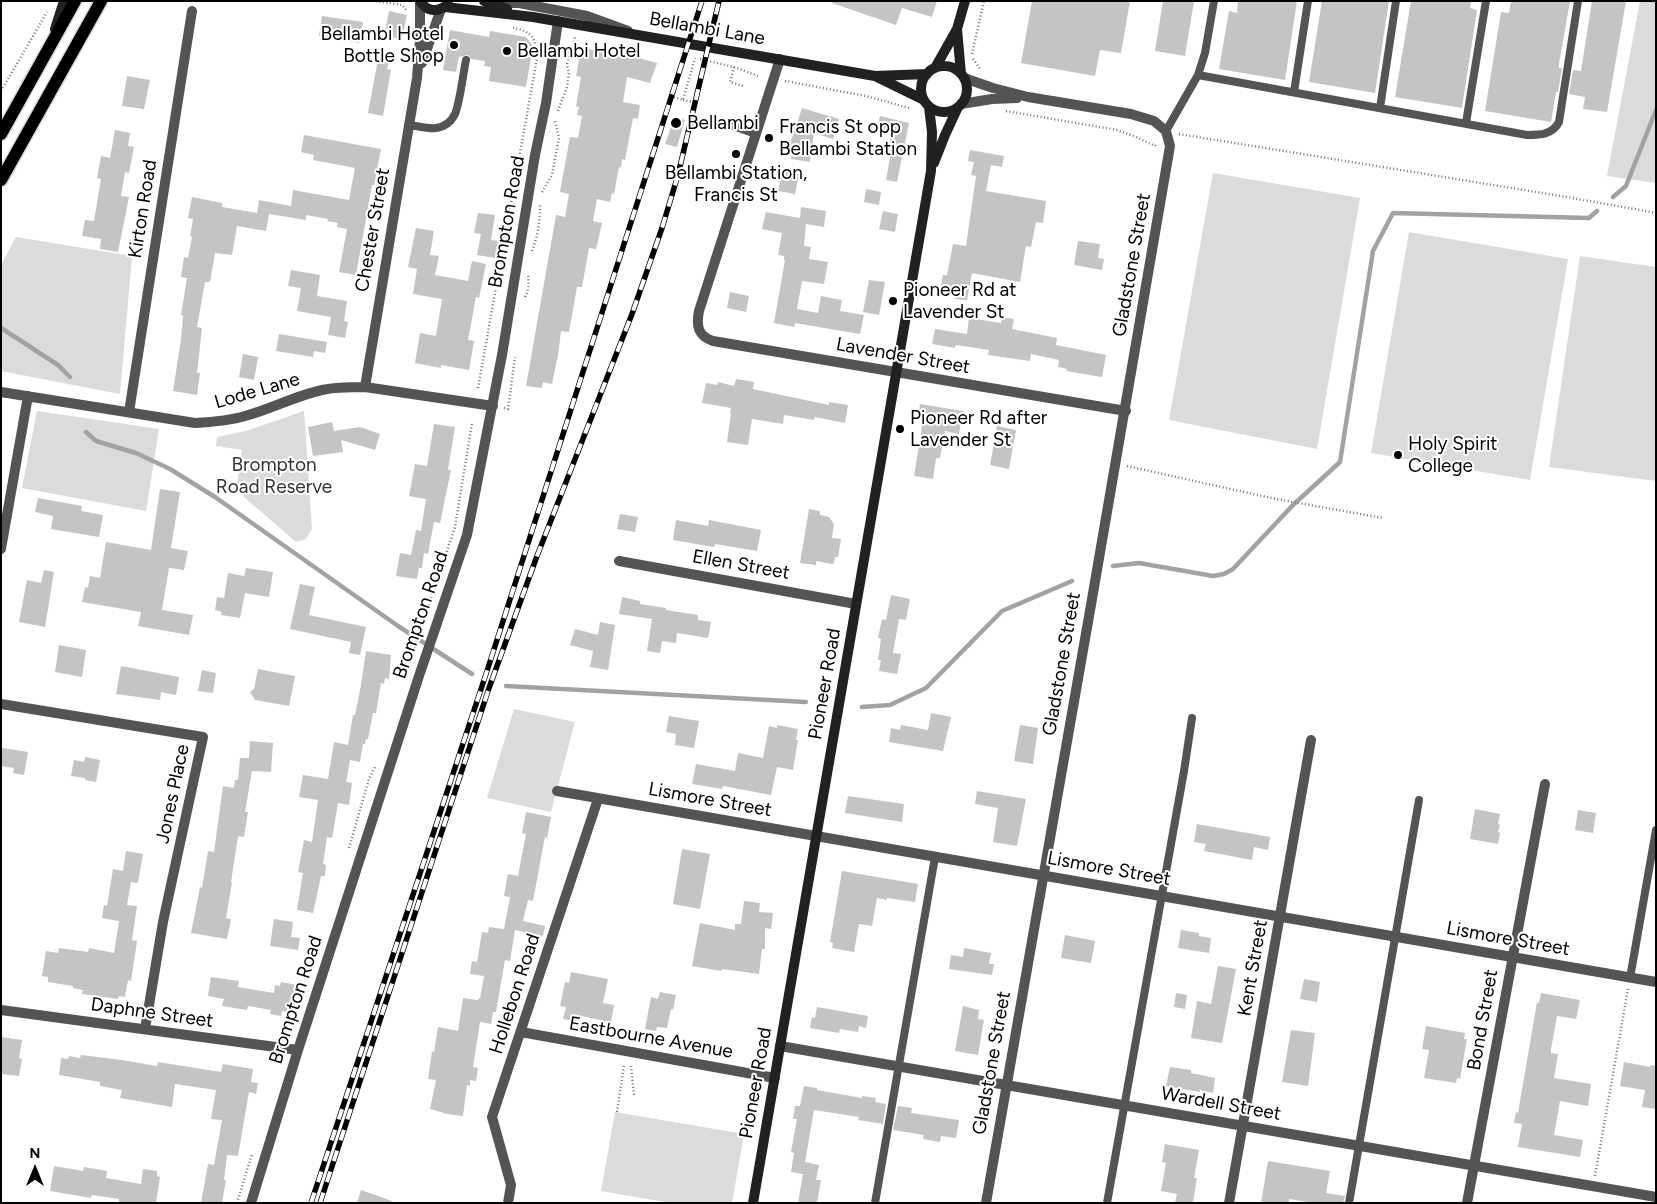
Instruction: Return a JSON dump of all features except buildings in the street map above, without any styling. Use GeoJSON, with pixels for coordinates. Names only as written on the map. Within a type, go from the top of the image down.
{"type":"FeatureCollection","features":[{"type":"Feature","properties":{"kind":"main road"},"geometry":{"type":"LineString","coordinates":[[50,45],[64,1]]}},
{"type":"Feature","properties":{"kind":"main road"},"geometry":{"type":"LineString","coordinates":[[1,134],[75,1]]}},
{"type":"Feature","properties":{"kind":"main road"},"geometry":{"type":"LineString","coordinates":[[1,180],[101,1]]}},
{"type":"Feature","properties":{"kind":"main road"},"geometry":{"type":"LineString","coordinates":[[931,71],[957,29],[965,1]]}},
{"type":"Feature","properties":{"kind":"main road"},"geometry":{"type":"LineString","coordinates":[[420,2],[423,6],[432,10],[445,6],[533,17]]}},
{"type":"Feature","properties":{"kind":"main road"},"geometry":{"type":"LineString","coordinates":[[486,2],[533,17]]}},
{"type":"Feature","properties":{"kind":"main road","name":"Bellambi Lane"},"geometry":{"type":"LineString","coordinates":[[533,17],[875,76],[931,71]]}},
{"type":"Feature","properties":{"kind":"main road","name":"Pioneer Road"},"geometry":{"type":"LineString","coordinates":[[931,171],[945,135],[967,91],[962,76],[957,29]]}},
{"type":"Feature","properties":{"kind":"main road"},"geometry":{"type":"LineString","coordinates":[[931,71],[949,67],[962,76]]}},
{"type":"Feature","properties":{"kind":"main road","name":"Pioneer Road"},"geometry":{"type":"LineString","coordinates":[[753,1203],[931,171],[932,132],[927,103],[921,86],[931,71]]}},
{"type":"Feature","properties":{"kind":"main road","name":"Bellambi Lane"},"geometry":{"type":"LineString","coordinates":[[875,76],[927,103]]}},
{"type":"Feature","properties":{"kind":"main road"},"geometry":{"type":"LineString","coordinates":[[927,103],[940,112],[952,110],[960,105]]}},
{"type":"Feature","properties":{"kind":"street"},"geometry":{"type":"LineString","coordinates":[[417,78],[420,41],[420,2]]}},
{"type":"Feature","properties":{"kind":"street"},"geometry":{"type":"LineString","coordinates":[[486,2],[519,3],[587,16],[637,34]]}},
{"type":"Feature","properties":{"kind":"street"},"geometry":{"type":"LineString","coordinates":[[417,78],[445,6]]}},
{"type":"Feature","properties":{"kind":"street","name":"Kirton Road"},"geometry":{"type":"LineString","coordinates":[[129,412],[192,11]]}},
{"type":"Feature","properties":{"kind":"street","name":"Brompton Road"},"geometry":{"type":"LineString","coordinates":[[251,1203],[298,1050],[467,535],[493,406],[535,155],[546,103],[558,21]]}},
{"type":"Feature","properties":{"kind":"street"},"geometry":{"type":"LineString","coordinates":[[756,134],[780,59]]}},
{"type":"Feature","properties":{"kind":"street"},"geometry":{"type":"LineString","coordinates":[[962,76],[994,88],[1028,97],[1131,114],[1154,121],[1166,131]]}},
{"type":"Feature","properties":{"kind":"street","name":"Chester Street"},"geometry":{"type":"LineString","coordinates":[[365,387],[417,78]]}},
{"type":"Feature","properties":{"kind":"street"},"geometry":{"type":"LineString","coordinates":[[960,105],[992,99],[1028,97]]}},
{"type":"Feature","properties":{"kind":"street","name":"Gladstone Street"},"geometry":{"type":"LineString","coordinates":[[986,1203],[1042,876],[1126,411],[1170,146],[1166,131]]}},
{"type":"Feature","properties":{"kind":"street","name":"Lavender Street"},"geometry":{"type":"LineString","coordinates":[[756,134],[699,311],[698,330],[704,337],[713,341],[1126,411]]}},
{"type":"Feature","properties":{"kind":"street","name":"Lode Lane"},"geometry":{"type":"LineString","coordinates":[[1,392],[194,423],[222,421],[245,416],[323,390],[344,386],[365,387],[493,406]]}},
{"type":"Feature","properties":{"kind":"street"},"geometry":{"type":"LineString","coordinates":[[1,549],[28,396]]}},
{"type":"Feature","properties":{"kind":"street","name":"Ellen Street"},"geometry":{"type":"LineString","coordinates":[[619,562],[856,604]]}},
{"type":"Feature","properties":{"kind":"street","name":"Jones Place"},"geometry":{"type":"LineString","coordinates":[[1,704],[203,737],[163,922],[145,1029]]}},
{"type":"Feature","properties":{"kind":"street","name":"Kent Street"},"geometry":{"type":"LineString","coordinates":[[1229,1203],[1312,740]]}},
{"type":"Feature","properties":{"kind":"street","name":"Bond Street"},"geometry":{"type":"LineString","coordinates":[[1467,1203],[1544,784]]}},
{"type":"Feature","properties":{"kind":"street","name":"Lismore Street"},"geometry":{"type":"LineString","coordinates":[[556,791],[1656,982]]}},
{"type":"Feature","properties":{"kind":"street","name":"Hollebon Road"},"geometry":{"type":"LineString","coordinates":[[508,1203],[511,1185],[492,1117],[598,799]]}},
{"type":"Feature","properties":{"kind":"street","name":"Daphne Street"},"geometry":{"type":"LineString","coordinates":[[1,1010],[298,1050]]}},
{"type":"Feature","properties":{"kind":"street","name":"Eastbourne Avenue"},"geometry":{"type":"LineString","coordinates":[[521,1032],[774,1078]]}},
{"type":"Feature","properties":{"kind":"street","name":"Wardell Street"},"geometry":{"type":"LineString","coordinates":[[780,1046],[1656,1197]]}},
{"type":"Feature","properties":{"kind":"lane"},"geometry":{"type":"LineString","coordinates":[[1166,131],[1198,75],[1205,53],[1214,1]]}},
{"type":"Feature","properties":{"kind":"lane"},"geometry":{"type":"LineString","coordinates":[[1294,92],[1308,1]]}},
{"type":"Feature","properties":{"kind":"lane"},"geometry":{"type":"LineString","coordinates":[[1380,108],[1396,1]]}},
{"type":"Feature","properties":{"kind":"lane"},"geometry":{"type":"LineString","coordinates":[[1466,124],[1486,1]]}},
{"type":"Feature","properties":{"kind":"lane"},"geometry":{"type":"LineString","coordinates":[[1198,75],[1528,135],[1540,135],[1549,133],[1556,128],[1560,115],[1578,1]]}},
{"type":"Feature","properties":{"kind":"lane"},"geometry":{"type":"LineString","coordinates":[[409,125],[434,128],[445,125],[452,119],[456,111],[466,60]]}},
{"type":"Feature","properties":{"kind":"lane"},"geometry":{"type":"LineString","coordinates":[[730,125],[756,134]]}},
{"type":"Feature","properties":{"kind":"lane"},"geometry":{"type":"LineString","coordinates":[[1107,1203],[1192,718]]}},
{"type":"Feature","properties":{"kind":"lane"},"geometry":{"type":"LineString","coordinates":[[1349,1203],[1419,800]]}},
{"type":"Feature","properties":{"kind":"lane"},"geometry":{"type":"LineString","coordinates":[[1630,978],[1656,830]]}},
{"type":"Feature","properties":{"kind":"lane"},"geometry":{"type":"LineString","coordinates":[[875,1203],[935,857]]}},
{"type":"Feature","properties":{"kind":"path"},"geometry":{"type":"LineString","coordinates":[[984,1],[976,30],[972,57],[979,70],[994,76],[994,88]]}},
{"type":"Feature","properties":{"kind":"path"},"geometry":{"type":"LineString","coordinates":[[1,91],[48,10]]}},
{"type":"Feature","properties":{"kind":"path"},"geometry":{"type":"LineString","coordinates":[[478,388],[537,58],[534,40],[523,30]]}},
{"type":"Feature","properties":{"kind":"path"},"geometry":{"type":"LineString","coordinates":[[531,257],[540,220],[541,198],[552,175],[559,138],[555,119],[567,87],[569,72],[567,66],[570,49],[574,46],[575,36]]}},
{"type":"Feature","properties":{"kind":"path"},"geometry":{"type":"LineString","coordinates":[[683,100],[695,58],[734,67],[758,76]]}},
{"type":"Feature","properties":{"kind":"path"},"geometry":{"type":"LineString","coordinates":[[734,67],[730,82],[743,86]]}},
{"type":"Feature","properties":{"kind":"path"},"geometry":{"type":"LineString","coordinates":[[784,81],[866,96],[914,109]]}},
{"type":"Feature","properties":{"kind":"path"},"geometry":{"type":"LineString","coordinates":[[674,97],[692,102]]}},
{"type":"Feature","properties":{"kind":"path"},"geometry":{"type":"LineString","coordinates":[[992,99],[991,110],[1117,130],[1155,146],[1166,131],[1656,213]]}},
{"type":"Feature","properties":{"kind":"path"},"geometry":{"type":"LineString","coordinates":[[524,299],[529,280],[529,268]]}},
{"type":"Feature","properties":{"kind":"path"},"geometry":{"type":"LineString","coordinates":[[493,406],[508,409],[516,350]]}},
{"type":"Feature","properties":{"kind":"path"},"geometry":{"type":"LineString","coordinates":[[414,648],[455,527],[472,423]]}},
{"type":"Feature","properties":{"kind":"path"},"geometry":{"type":"LineString","coordinates":[[1127,466],[1285,501],[1383,518]]}},
{"type":"Feature","properties":{"kind":"path"},"geometry":{"type":"LineString","coordinates":[[1594,1186],[1630,978]]}},
{"type":"Feature","properties":{"kind":"path"},"geometry":{"type":"LineString","coordinates":[[617,1112],[624,1065]]}},
{"type":"Feature","properties":{"kind":"path"},"geometry":{"type":"LineString","coordinates":[[631,1066],[634,1095]]}},
{"type":"Feature","properties":{"kind":"green space"},"geometry":{"type":"Polygon","coordinates":[[[1640,1],[1656,1],[1656,183],[1607,176],[1640,1]]]}},
{"type":"Feature","properties":{"kind":"green space"},"geometry":{"type":"Polygon","coordinates":[[[1213,173],[1360,198],[1317,449],[1169,420],[1213,173]]]}},
{"type":"Feature","properties":{"kind":"green space"},"geometry":{"type":"Polygon","coordinates":[[[1409,232],[1568,259],[1530,480],[1371,453],[1409,232]]]}},
{"type":"Feature","properties":{"kind":"green space"},"geometry":{"type":"Polygon","coordinates":[[[16,237],[132,256],[120,394],[1,371],[1,265],[16,237]]]}},
{"type":"Feature","properties":{"kind":"green space"},"geometry":{"type":"Polygon","coordinates":[[[1580,256],[1656,267],[1656,481],[1549,467],[1580,256]]]}},
{"type":"Feature","properties":{"kind":"green space"},"geometry":{"type":"Polygon","coordinates":[[[37,411],[159,429],[146,511],[22,488],[37,411]]]}},
{"type":"Feature","properties":{"kind":"green space","name":"Brompton Road Reserve"},"geometry":{"type":"Polygon","coordinates":[[[304,411],[312,529],[306,539],[296,542],[236,490],[242,450],[216,446],[217,437],[246,431],[304,411]]]}},
{"type":"Feature","properties":{"kind":"green space"},"geometry":{"type":"Polygon","coordinates":[[[514,709],[575,722],[551,812],[487,798],[514,709]]]}},
{"type":"Feature","properties":{"kind":"green space"},"geometry":{"type":"Polygon","coordinates":[[[615,1112],[744,1134],[732,1203],[671,1203],[601,1191],[615,1112]]]}},
{"type":"Feature","properties":{"kind":"waterway"},"geometry":{"type":"LineString","coordinates":[[1613,197],[1626,186],[1656,110]]}},
{"type":"Feature","properties":{"kind":"waterway"},"geometry":{"type":"LineString","coordinates":[[1113,566],[1139,563],[1213,576],[1224,574],[1233,569],[1293,505],[1340,462],[1373,251],[1393,213],[1589,218],[1597,211]]}},
{"type":"Feature","properties":{"kind":"waterway"},"geometry":{"type":"LineString","coordinates":[[1,328],[58,365],[70,377]]}},
{"type":"Feature","properties":{"kind":"waterway"},"geometry":{"type":"LineString","coordinates":[[86,432],[96,441],[136,453],[170,469],[215,497],[398,626],[472,674]]}},
{"type":"Feature","properties":{"kind":"waterway"},"geometry":{"type":"LineString","coordinates":[[862,707],[890,705],[926,688],[1002,611],[1072,581]]}},
{"type":"Feature","properties":{"kind":"waterway"},"geometry":{"type":"LineString","coordinates":[[506,686],[806,702]]}},
{"type":"Feature","properties":{"kind":"railway"},"geometry":{"type":"LineString","coordinates":[[311,1203],[488,668],[702,1]]}},
{"type":"Feature","properties":{"kind":"railway"},"geometry":{"type":"LineString","coordinates":[[320,1203],[489,688],[537,556],[632,314],[662,228],[678,175],[719,1]]}},
{"type":"Feature","properties":{"kind":"place","name":"Bellambi Hotel Bottle Shop"},"geometry":{"type":"Point","coordinates":[454,45]}},
{"type":"Feature","properties":{"kind":"place","name":"Bellambi Hotel"},"geometry":{"type":"Point","coordinates":[507,51]}},
{"type":"Feature","properties":{"kind":"place","name":"Bellambi"},"geometry":{"type":"Point","coordinates":[676,123]}},
{"type":"Feature","properties":{"kind":"place","name":"Francis St opp Bellambi Station"},"geometry":{"type":"Point","coordinates":[769,138]}},
{"type":"Feature","properties":{"kind":"place","name":"Bellambi Station, Francis St"},"geometry":{"type":"Point","coordinates":[736,154]}},
{"type":"Feature","properties":{"kind":"place","name":"Pioneer Rd at Lavender St"},"geometry":{"type":"Point","coordinates":[893,301]}},
{"type":"Feature","properties":{"kind":"place","name":"Pioneer Rd after Lavender St"},"geometry":{"type":"Point","coordinates":[900,429]}},
{"type":"Feature","properties":{"kind":"place","name":"Holy Spirit College"},"geometry":{"type":"Point","coordinates":[1398,455]}}]}
